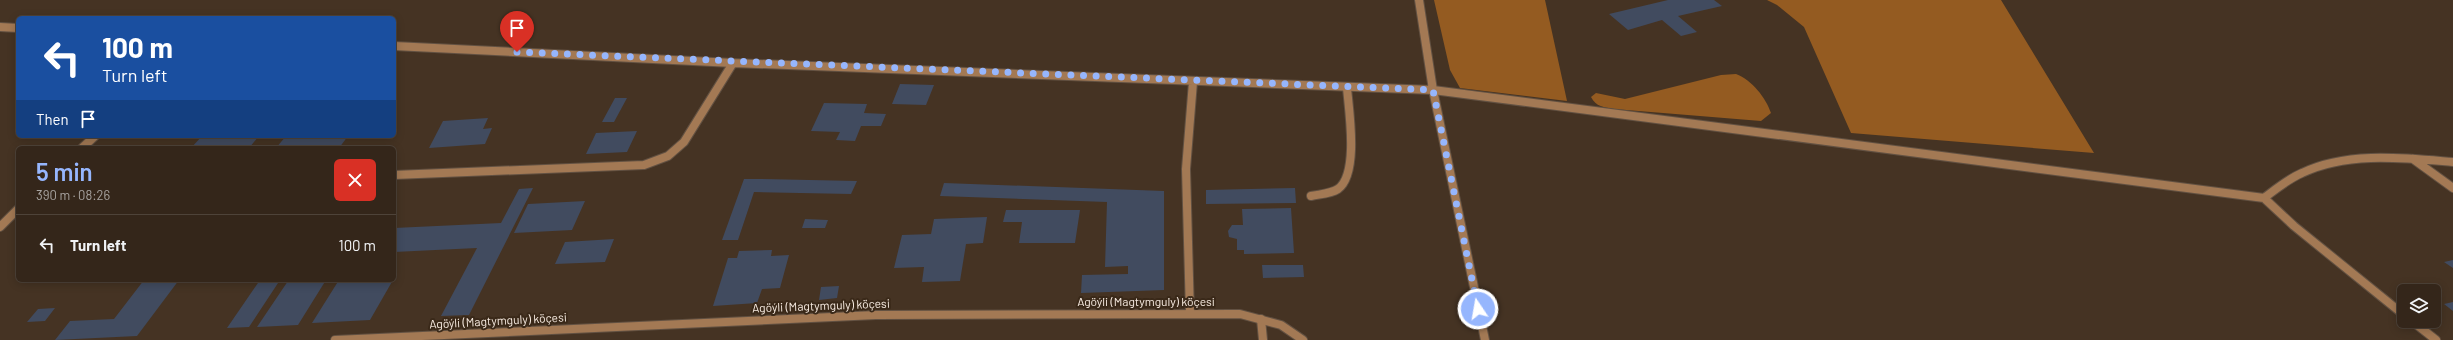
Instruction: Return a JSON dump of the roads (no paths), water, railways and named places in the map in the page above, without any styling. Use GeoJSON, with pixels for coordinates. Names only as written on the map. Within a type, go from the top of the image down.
{"type":"FeatureCollection","features":[{"type":"Feature","properties":{"kind":"street"},"geometry":{"type":"LineString","coordinates":[[1419,0],[1433,90],[1484,340]]}},
{"type":"Feature","properties":{"kind":"street"},"geometry":{"type":"LineString","coordinates":[[0,27],[16,28]]}},
{"type":"Feature","properties":{"kind":"street"},"geometry":{"type":"LineString","coordinates":[[396,46],[733,63],[1347,88],[1433,90],[2264,198],[2311,240],[2397,309]]}},
{"type":"Feature","properties":{"kind":"street"},"geometry":{"type":"LineString","coordinates":[[396,175],[644,165],[668,156],[684,142],[733,63]]}},
{"type":"Feature","properties":{"kind":"street"},"geometry":{"type":"LineString","coordinates":[[1190,314],[1184,195],[1188,118],[1193,82]]}},
{"type":"Feature","properties":{"kind":"street"},"geometry":{"type":"LineString","coordinates":[[1311,196],[1334,191],[1341,187],[1349,176],[1350,145],[1347,88]]}},
{"type":"Feature","properties":{"kind":"street"},"geometry":{"type":"LineString","coordinates":[[84,146],[93,138]]}},
{"type":"Feature","properties":{"kind":"street"},"geometry":{"type":"LineString","coordinates":[[2264,198],[2289,180],[2320,167],[2352,160],[2411,158],[2453,162]]}},
{"type":"Feature","properties":{"kind":"street"},"geometry":{"type":"LineString","coordinates":[[2411,158],[2453,188]]}},
{"type":"Feature","properties":{"kind":"street"},"geometry":{"type":"LineString","coordinates":[[0,227],[16,211]]}},
{"type":"Feature","properties":{"kind":"street","name":"Agöýli (Magtymguly) köçesi"},"geometry":{"type":"LineString","coordinates":[[335,340],[876,316],[1190,314],[1240,314],[1260,318],[1281,325],[1303,340]]}},
{"type":"Feature","properties":{"kind":"street"},"geometry":{"type":"LineString","coordinates":[[1260,318],[1263,340]]}},
{"type":"Feature","properties":{"kind":"street"},"geometry":{"type":"LineString","coordinates":[[2421,328],[2436,340]]}}]}
